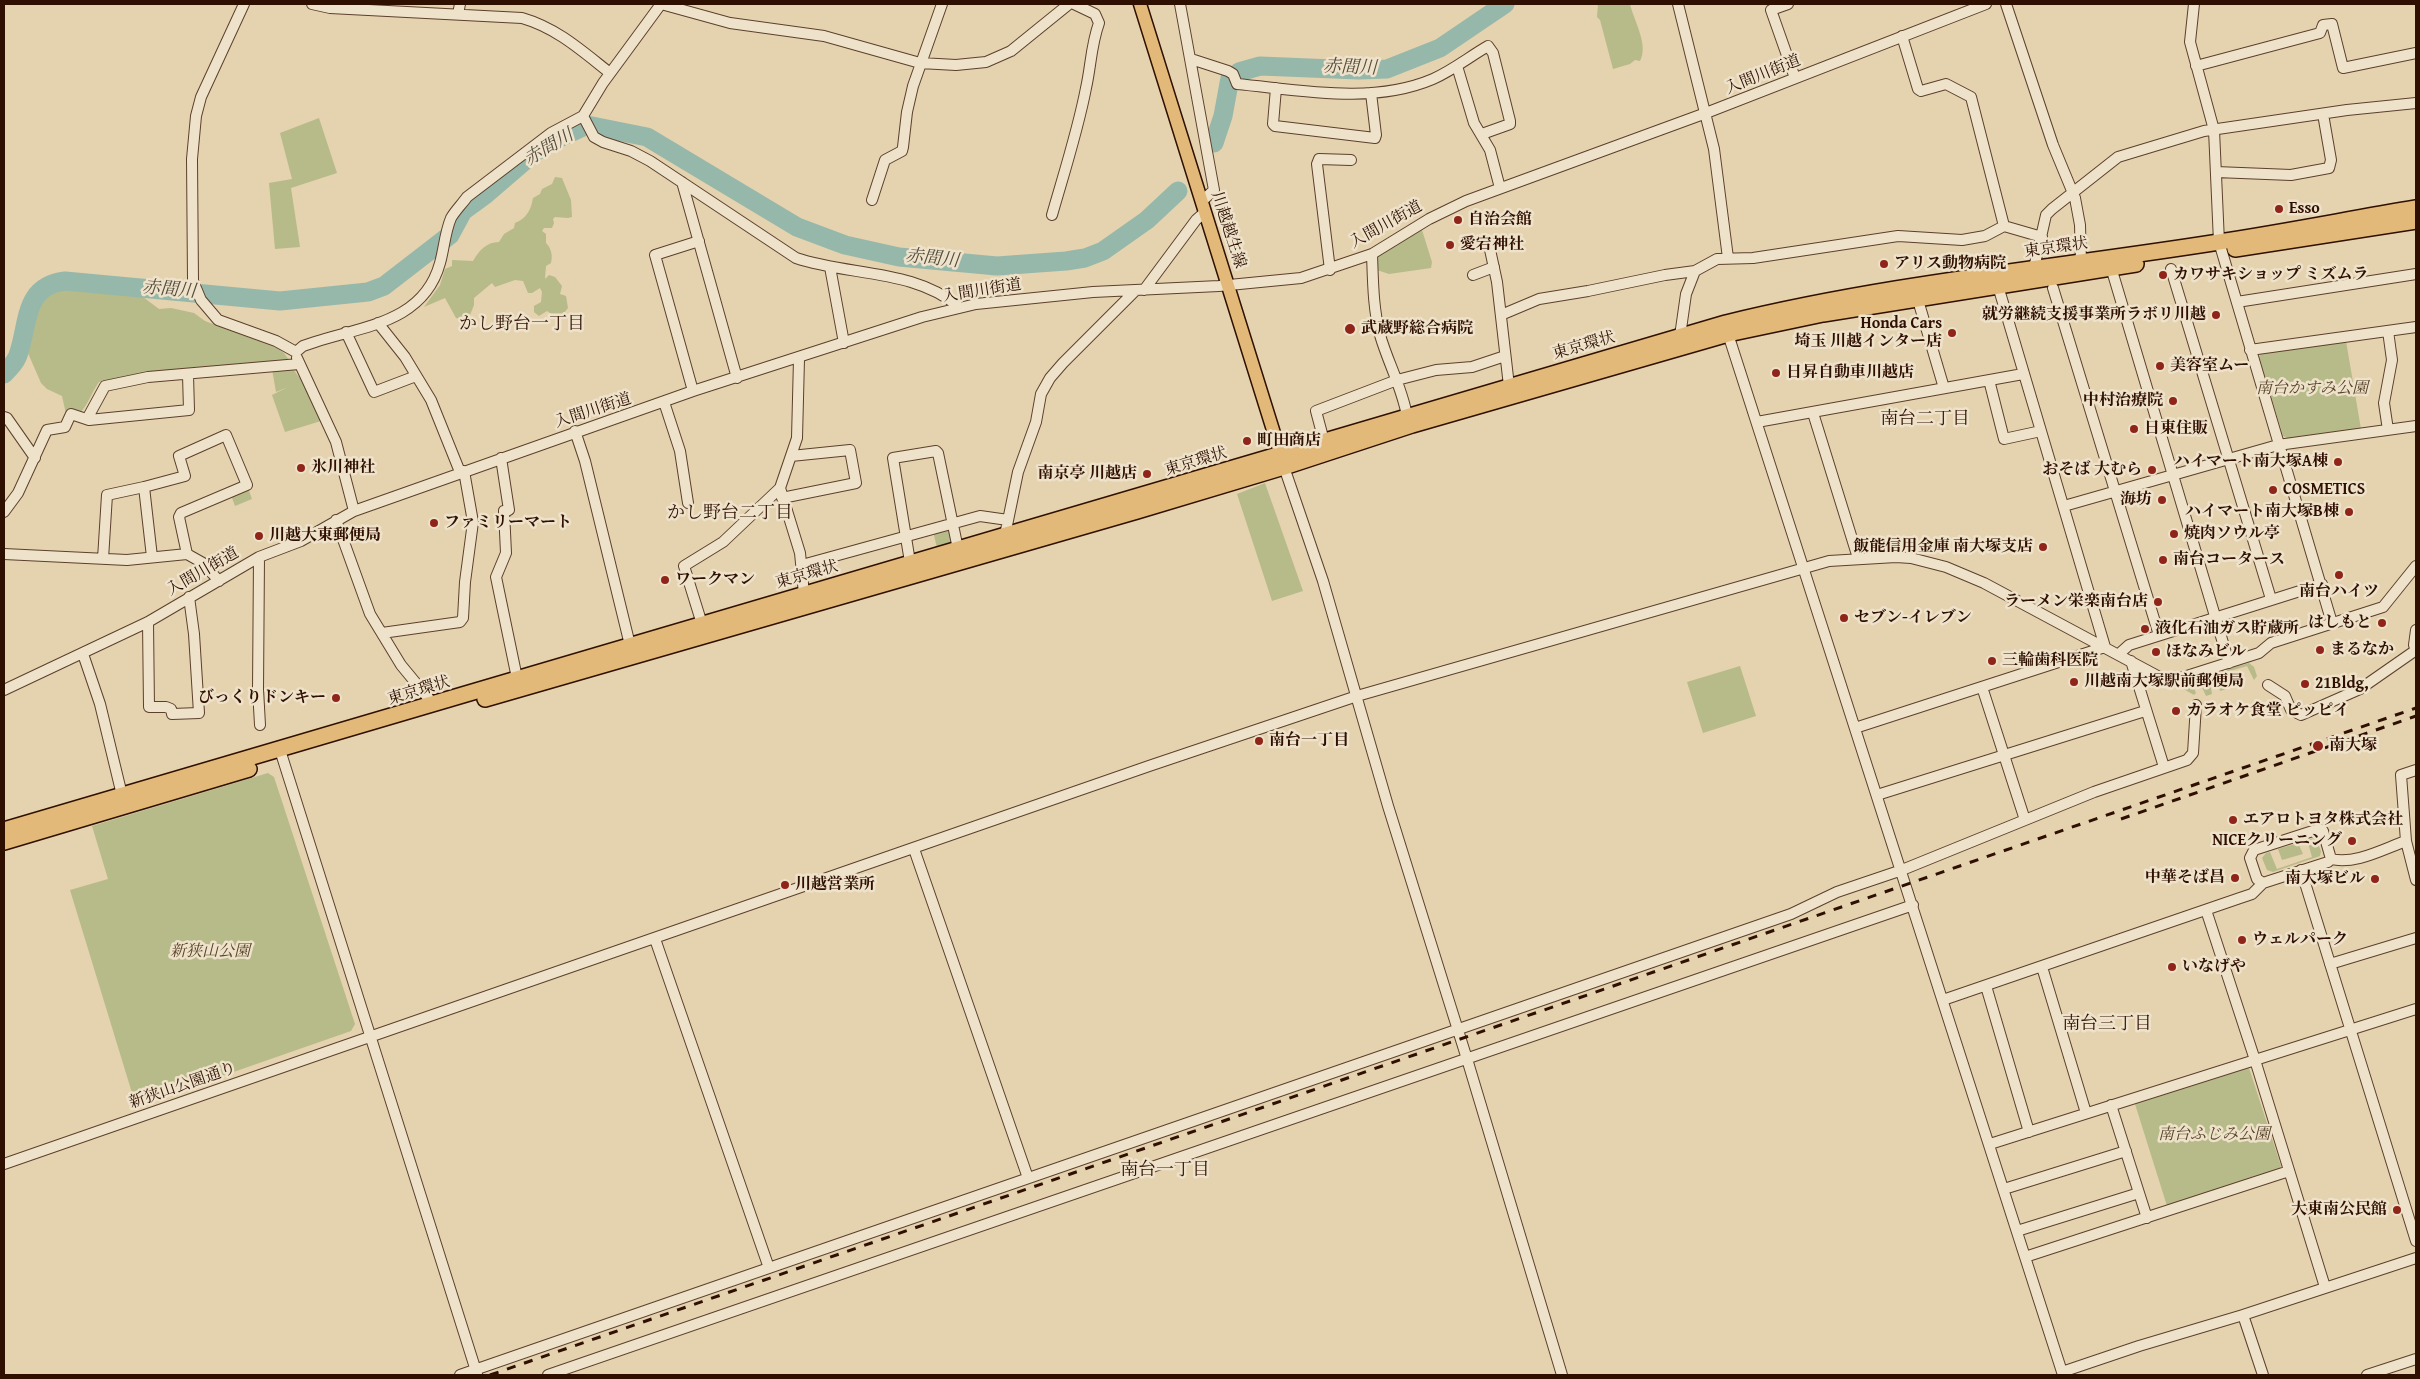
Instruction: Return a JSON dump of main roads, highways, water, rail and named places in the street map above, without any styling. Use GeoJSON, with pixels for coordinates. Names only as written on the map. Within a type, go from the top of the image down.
{"type":"FeatureCollection","features":[{"type":"Feature","properties":{"kind":"highway","name":"東京環状"},"geometry":{"type":"LineString","coordinates":[[2221,247],[2416,208]]}},
{"type":"Feature","properties":{"kind":"highway","name":"東京環状"},"geometry":{"type":"LineString","coordinates":[[4,842],[517,678],[958,549],[1007,528],[1094,511],[1412,425],[1728,334],[1823,314],[1998,286],[2110,263],[2416,221]]}},
{"type":"Feature","properties":{"kind":"highway","name":"東京環状"},"geometry":{"type":"LineString","coordinates":[[4,830],[122,794],[281,755],[1283,460],[1324,441],[1680,336],[1773,312],[2034,268],[2081,262],[2110,263]]}},
{"type":"Feature","properties":{"kind":"main road","name":"川越越生線"},"geometry":{"type":"LineString","coordinates":[[1140,4],[1283,460]]}},
{"type":"Feature","properties":{"kind":"waterway","name":"赤間川"},"geometry":{"type":"LineString","coordinates":[[1239,72],[1260,66],[1359,70],[1387,69],[1440,48],[1505,4]]}},
{"type":"Feature","properties":{"kind":"waterway","name":"赤間川"},"geometry":{"type":"LineString","coordinates":[[1214,143],[1223,116],[1230,78]]}},
{"type":"Feature","properties":{"kind":"waterway","name":"赤間川"},"geometry":{"type":"LineString","coordinates":[[4,374],[18,355],[27,317],[35,297],[52,284],[65,281],[280,301],[368,292],[384,286],[450,235],[463,211],[485,195],[535,152],[587,125],[647,137],[797,227],[845,245],[899,257],[997,266],[1085,258],[1103,251],[1147,220],[1178,191]]}},
{"type":"Feature","properties":{"kind":"railway"},"geometry":{"type":"LineString","coordinates":[[490,1375],[2416,708]]}},
{"type":"Feature","properties":{"kind":"railway"},"geometry":{"type":"LineString","coordinates":[[2121,819],[2416,716]]}},
{"type":"Feature","properties":{"kind":"place","name":"Esso"},"geometry":{"type":"Point","coordinates":[2279,209]}},
{"type":"Feature","properties":{"kind":"place","name":"自治会館"},"geometry":{"type":"Point","coordinates":[1458,220]}},
{"type":"Feature","properties":{"kind":"place","name":"愛宕神社"},"geometry":{"type":"Point","coordinates":[1450,245]}},
{"type":"Feature","properties":{"kind":"place","name":"アリス動物病院"},"geometry":{"type":"Point","coordinates":[1884,264]}},
{"type":"Feature","properties":{"kind":"place","name":"カワサキショップ ミズムラ"},"geometry":{"type":"Point","coordinates":[2163,275]}},
{"type":"Feature","properties":{"kind":"place","name":"就労継続支援事業所ラボリ川越"},"geometry":{"type":"Point","coordinates":[2216,315]}},
{"type":"Feature","properties":{"kind":"place","name":"武蔵野総合病院"},"geometry":{"type":"Point","coordinates":[1350,329]}},
{"type":"Feature","properties":{"kind":"place","name":"Honda Cars 埼玉 川越インター店"},"geometry":{"type":"Point","coordinates":[1952,333]}},
{"type":"Feature","properties":{"kind":"place","name":"美容室ムー"},"geometry":{"type":"Point","coordinates":[2160,366]}},
{"type":"Feature","properties":{"kind":"place","name":"日昇自動車川越店"},"geometry":{"type":"Point","coordinates":[1776,373]}},
{"type":"Feature","properties":{"kind":"place","name":"中村治療院"},"geometry":{"type":"Point","coordinates":[2173,401]}},
{"type":"Feature","properties":{"kind":"place","name":"日東住販"},"geometry":{"type":"Point","coordinates":[2134,429]}},
{"type":"Feature","properties":{"kind":"place","name":"町田商店"},"geometry":{"type":"Point","coordinates":[1247,441]}},
{"type":"Feature","properties":{"kind":"place","name":"ハイマート南大塚A棟"},"geometry":{"type":"Point","coordinates":[2338,462]}},
{"type":"Feature","properties":{"kind":"place","name":"氷川神社"},"geometry":{"type":"Point","coordinates":[301,468]}},
{"type":"Feature","properties":{"kind":"place","name":"おそば 大むら"},"geometry":{"type":"Point","coordinates":[2152,470]}},
{"type":"Feature","properties":{"kind":"place","name":"南京亭 川越店"},"geometry":{"type":"Point","coordinates":[1147,474]}},
{"type":"Feature","properties":{"kind":"place","name":"COSMETICS"},"geometry":{"type":"Point","coordinates":[2273,490]}},
{"type":"Feature","properties":{"kind":"place","name":"海坊"},"geometry":{"type":"Point","coordinates":[2162,500]}},
{"type":"Feature","properties":{"kind":"place","name":"ハイマート南大塚B棟"},"geometry":{"type":"Point","coordinates":[2349,512]}},
{"type":"Feature","properties":{"kind":"place","name":"ファミリーマート"},"geometry":{"type":"Point","coordinates":[434,523]}},
{"type":"Feature","properties":{"kind":"place","name":"焼肉ソウル亭"},"geometry":{"type":"Point","coordinates":[2174,534]}},
{"type":"Feature","properties":{"kind":"place","name":"川越大東郵便局"},"geometry":{"type":"Point","coordinates":[259,536]}},
{"type":"Feature","properties":{"kind":"place","name":"飯能信用金庫 南大塚支店"},"geometry":{"type":"Point","coordinates":[2043,547]}},
{"type":"Feature","properties":{"kind":"place","name":"南台コータース"},"geometry":{"type":"Point","coordinates":[2163,560]}},
{"type":"Feature","properties":{"kind":"place","name":"南台ハイツ"},"geometry":{"type":"Point","coordinates":[2339,575]}},
{"type":"Feature","properties":{"kind":"place","name":"ワークマン"},"geometry":{"type":"Point","coordinates":[665,580]}},
{"type":"Feature","properties":{"kind":"place","name":"ラーメン栄楽南台店"},"geometry":{"type":"Point","coordinates":[2158,602]}},
{"type":"Feature","properties":{"kind":"place","name":"セブン-イレブン"},"geometry":{"type":"Point","coordinates":[1844,618]}},
{"type":"Feature","properties":{"kind":"place","name":"はしもと"},"geometry":{"type":"Point","coordinates":[2382,623]}},
{"type":"Feature","properties":{"kind":"place","name":"液化石油ガス貯蔵所"},"geometry":{"type":"Point","coordinates":[2145,629]}},
{"type":"Feature","properties":{"kind":"place","name":"まるなか"},"geometry":{"type":"Point","coordinates":[2320,650]}},
{"type":"Feature","properties":{"kind":"place","name":"ほなみビル"},"geometry":{"type":"Point","coordinates":[2156,652]}},
{"type":"Feature","properties":{"kind":"place","name":"三輪歯科医院"},"geometry":{"type":"Point","coordinates":[1992,661]}},
{"type":"Feature","properties":{"kind":"place","name":"川越南大塚駅前郵便局"},"geometry":{"type":"Point","coordinates":[2074,682]}},
{"type":"Feature","properties":{"kind":"place","name":"21Bldg,"},"geometry":{"type":"Point","coordinates":[2305,684]}},
{"type":"Feature","properties":{"kind":"place","name":"びっくりドンキー"},"geometry":{"type":"Point","coordinates":[336,698]}},
{"type":"Feature","properties":{"kind":"place","name":"カラオケ食堂 ピッピイ"},"geometry":{"type":"Point","coordinates":[2176,711]}},
{"type":"Feature","properties":{"kind":"place","name":"南台一丁目"},"geometry":{"type":"Point","coordinates":[1259,741]}},
{"type":"Feature","properties":{"kind":"place","name":"南大塚"},"geometry":{"type":"Point","coordinates":[2318,746]}},
{"type":"Feature","properties":{"kind":"place","name":"エアロトヨタ株式会社"},"geometry":{"type":"Point","coordinates":[2233,820]}},
{"type":"Feature","properties":{"kind":"place","name":"NICEクリーニング"},"geometry":{"type":"Point","coordinates":[2352,841]}},
{"type":"Feature","properties":{"kind":"place","name":"中華そば昌"},"geometry":{"type":"Point","coordinates":[2235,878]}},
{"type":"Feature","properties":{"kind":"place","name":"南大塚ビル"},"geometry":{"type":"Point","coordinates":[2375,879]}},
{"type":"Feature","properties":{"kind":"place","name":"川越営業所"},"geometry":{"type":"Point","coordinates":[785,885]}},
{"type":"Feature","properties":{"kind":"place","name":"ウェルパーク"},"geometry":{"type":"Point","coordinates":[2242,940]}},
{"type":"Feature","properties":{"kind":"place","name":"いなげや"},"geometry":{"type":"Point","coordinates":[2172,967]}},
{"type":"Feature","properties":{"kind":"place","name":"大東南公民館"},"geometry":{"type":"Point","coordinates":[2397,1210]}},
{"type":"Feature","properties":{"kind":"district","name":"かし野台一丁目"},"geometry":{"type":"Point","coordinates":[522,324]}},
{"type":"Feature","properties":{"kind":"district","name":"南台二丁目"},"geometry":{"type":"Point","coordinates":[1925,419]}},
{"type":"Feature","properties":{"kind":"district","name":"かし野台二丁目"},"geometry":{"type":"Point","coordinates":[730,513]}},
{"type":"Feature","properties":{"kind":"district","name":"南台三丁目"},"geometry":{"type":"Point","coordinates":[2107,1024]}},
{"type":"Feature","properties":{"kind":"district","name":"南台一丁目"},"geometry":{"type":"Point","coordinates":[1165,1170]}},
{"type":"Feature","properties":{"kind":"park label","name":"南台かすみ公園"},"geometry":{"type":"Point","coordinates":[2312,389]}},
{"type":"Feature","properties":{"kind":"park label","name":"新狭山公園"},"geometry":{"type":"Point","coordinates":[210,952]}},
{"type":"Feature","properties":{"kind":"park label","name":"南台ふじみ公園"},"geometry":{"type":"Point","coordinates":[2214,1135]}}]}
